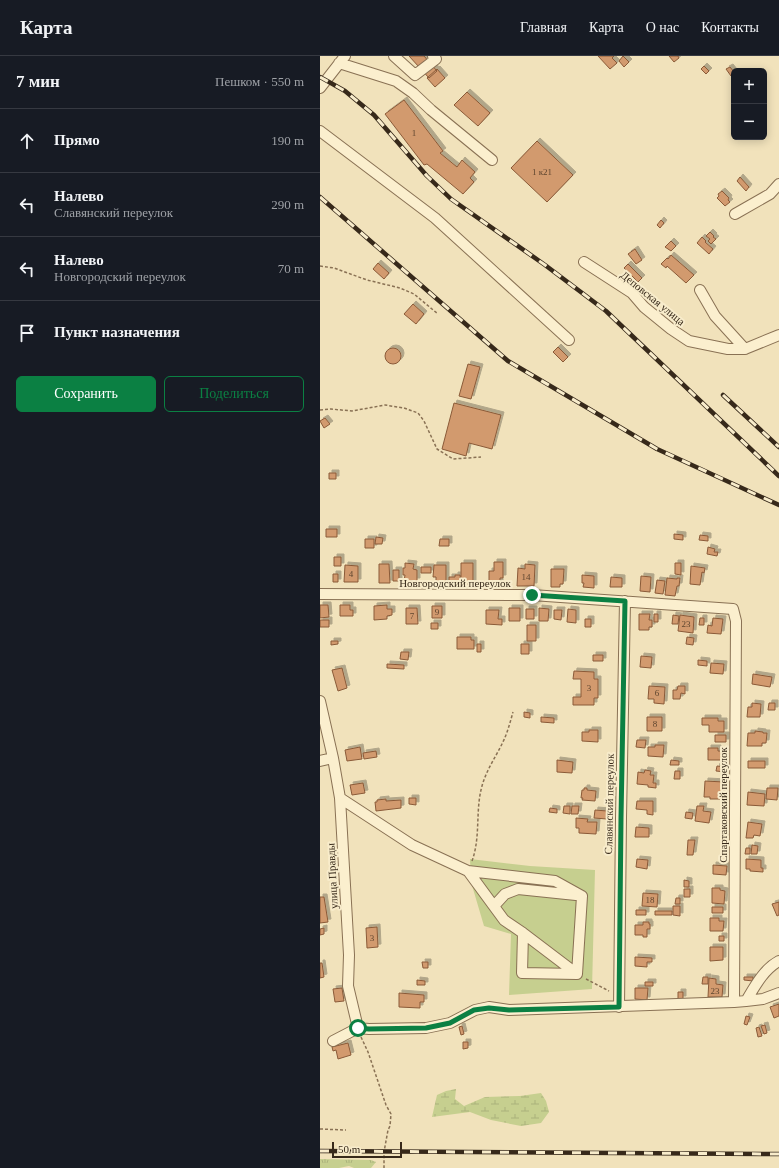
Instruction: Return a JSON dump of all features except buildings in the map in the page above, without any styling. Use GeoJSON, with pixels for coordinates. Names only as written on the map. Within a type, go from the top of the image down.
{"type":"FeatureCollection","features":[{"type":"Feature","properties":{"kind":"street"},"geometry":{"type":"LineString","coordinates":[[394,56],[415,75],[436,59],[433,56]]}},
{"type":"Feature","properties":{"kind":"street"},"geometry":{"type":"LineString","coordinates":[[320,88],[342,60],[396,81],[413,93],[431,110],[492,160]]}},
{"type":"Feature","properties":{"kind":"street"},"geometry":{"type":"LineString","coordinates":[[320,131],[436,218],[569,340]]}},
{"type":"Feature","properties":{"kind":"street"},"geometry":{"type":"LineString","coordinates":[[735,214],[770,194],[779,184]]}},
{"type":"Feature","properties":{"kind":"street","name":"Деповская улица"},"geometry":{"type":"LineString","coordinates":[[584,262],[632,293],[671,329],[689,341],[728,350],[746,349],[779,335]]}},
{"type":"Feature","properties":{"kind":"street"},"geometry":{"type":"LineString","coordinates":[[700,290],[715,316],[746,349]]}},
{"type":"Feature","properties":{"kind":"street","name":"Новгородский переулок"},"geometry":{"type":"LineString","coordinates":[[320,594],[532,595],[733,608]]}},
{"type":"Feature","properties":{"kind":"street","name":"Славянский переулок"},"geometry":{"type":"LineString","coordinates":[[619,1002],[625,601]]}},
{"type":"Feature","properties":{"kind":"street","name":"Спартаковский переулок"},"geometry":{"type":"LineString","coordinates":[[733,608],[736,621],[734,1002]]}},
{"type":"Feature","properties":{"kind":"street","name":"улица Правды"},"geometry":{"type":"LineString","coordinates":[[321,705],[340,798],[349,955],[348,986],[358,1028]]}},
{"type":"Feature","properties":{"kind":"street"},"geometry":{"type":"LineString","coordinates":[[320,761],[333,758]]}},
{"type":"Feature","properties":{"kind":"street"},"geometry":{"type":"LineString","coordinates":[[340,798],[412,845],[468,871],[555,882],[582,896]]}},
{"type":"Feature","properties":{"kind":"street"},"geometry":{"type":"LineString","coordinates":[[468,871],[504,920],[577,974]]}},
{"type":"Feature","properties":{"kind":"street"},"geometry":{"type":"LineString","coordinates":[[494,906],[504,894],[518,890],[582,896]]}},
{"type":"Feature","properties":{"kind":"street"},"geometry":{"type":"LineString","coordinates":[[577,974],[582,896]]}},
{"type":"Feature","properties":{"kind":"street"},"geometry":{"type":"LineString","coordinates":[[523,933],[522,973],[577,974]]}},
{"type":"Feature","properties":{"kind":"street"},"geometry":{"type":"LineString","coordinates":[[746,1001],[761,977],[779,961]]}},
{"type":"Feature","properties":{"kind":"street"},"geometry":{"type":"LineString","coordinates":[[332,1041],[358,1028],[426,1028],[450,1023],[474,1010],[489,1008],[509,1010],[619,1002],[734,1002],[763,999],[779,993]]}},
{"type":"Feature","properties":{"kind":"path"},"geometry":{"type":"LineString","coordinates":[[320,266],[334,268],[367,280],[400,288],[414,294],[438,314]]}},
{"type":"Feature","properties":{"kind":"path"},"geometry":{"type":"LineString","coordinates":[[320,410],[331,409],[352,411],[385,405],[404,408],[418,413],[424,421],[437,449],[453,459],[481,457]]}},
{"type":"Feature","properties":{"kind":"path"},"geometry":{"type":"LineString","coordinates":[[468,871],[475,851],[478,830],[478,805],[482,786],[489,767],[503,743],[513,712]]}},
{"type":"Feature","properties":{"kind":"path"},"geometry":{"type":"LineString","coordinates":[[577,974],[619,1002]]}},
{"type":"Feature","properties":{"kind":"path"},"geometry":{"type":"LineString","coordinates":[[358,1028],[361,1040],[368,1052],[386,1105],[391,1114],[384,1152],[384,1168]]}},
{"type":"Feature","properties":{"kind":"path"},"geometry":{"type":"LineString","coordinates":[[320,1129],[346,1130]]}},
{"type":"Feature","properties":{"kind":"green space"},"geometry":{"type":"Polygon","coordinates":[[[470,859],[530,866],[595,870],[592,989],[509,995],[511,934],[484,926],[471,882],[470,859]]]}},
{"type":"Feature","properties":{"kind":"green space"},"geometry":{"type":"Polygon","coordinates":[[[456,1089],[455,1099],[464,1106],[485,1097],[520,1096],[541,1093],[546,1101],[549,1112],[541,1123],[521,1126],[491,1120],[470,1112],[432,1117],[437,1095],[456,1089]]]}},
{"type":"Feature","properties":{"kind":"green space"},"geometry":{"type":"Polygon","coordinates":[[[320,1159],[371,1160],[376,1162],[371,1168],[354,1168],[349,1166],[339,1168],[320,1168],[320,1159]]]}},
{"type":"Feature","properties":{"kind":"railway"},"geometry":{"type":"LineString","coordinates":[[320,77],[345,91],[374,115],[427,176],[451,199],[545,265],[606,311],[779,476]]}},
{"type":"Feature","properties":{"kind":"railway"},"geometry":{"type":"LineString","coordinates":[[320,197],[508,361],[657,449],[779,505]]}},
{"type":"Feature","properties":{"kind":"railway"},"geometry":{"type":"LineString","coordinates":[[723,395],[779,447]]}},
{"type":"Feature","properties":{"kind":"railway"},"geometry":{"type":"LineString","coordinates":[[320,1151],[779,1154]]}},
{"type":"Feature","properties":{"kind":"route"},"geometry":{"type":"LineString","coordinates":[[358,1028],[426,1028],[450,1023],[474,1010],[489,1008],[509,1010],[619,1007],[625,601],[532,595]]}}]}
